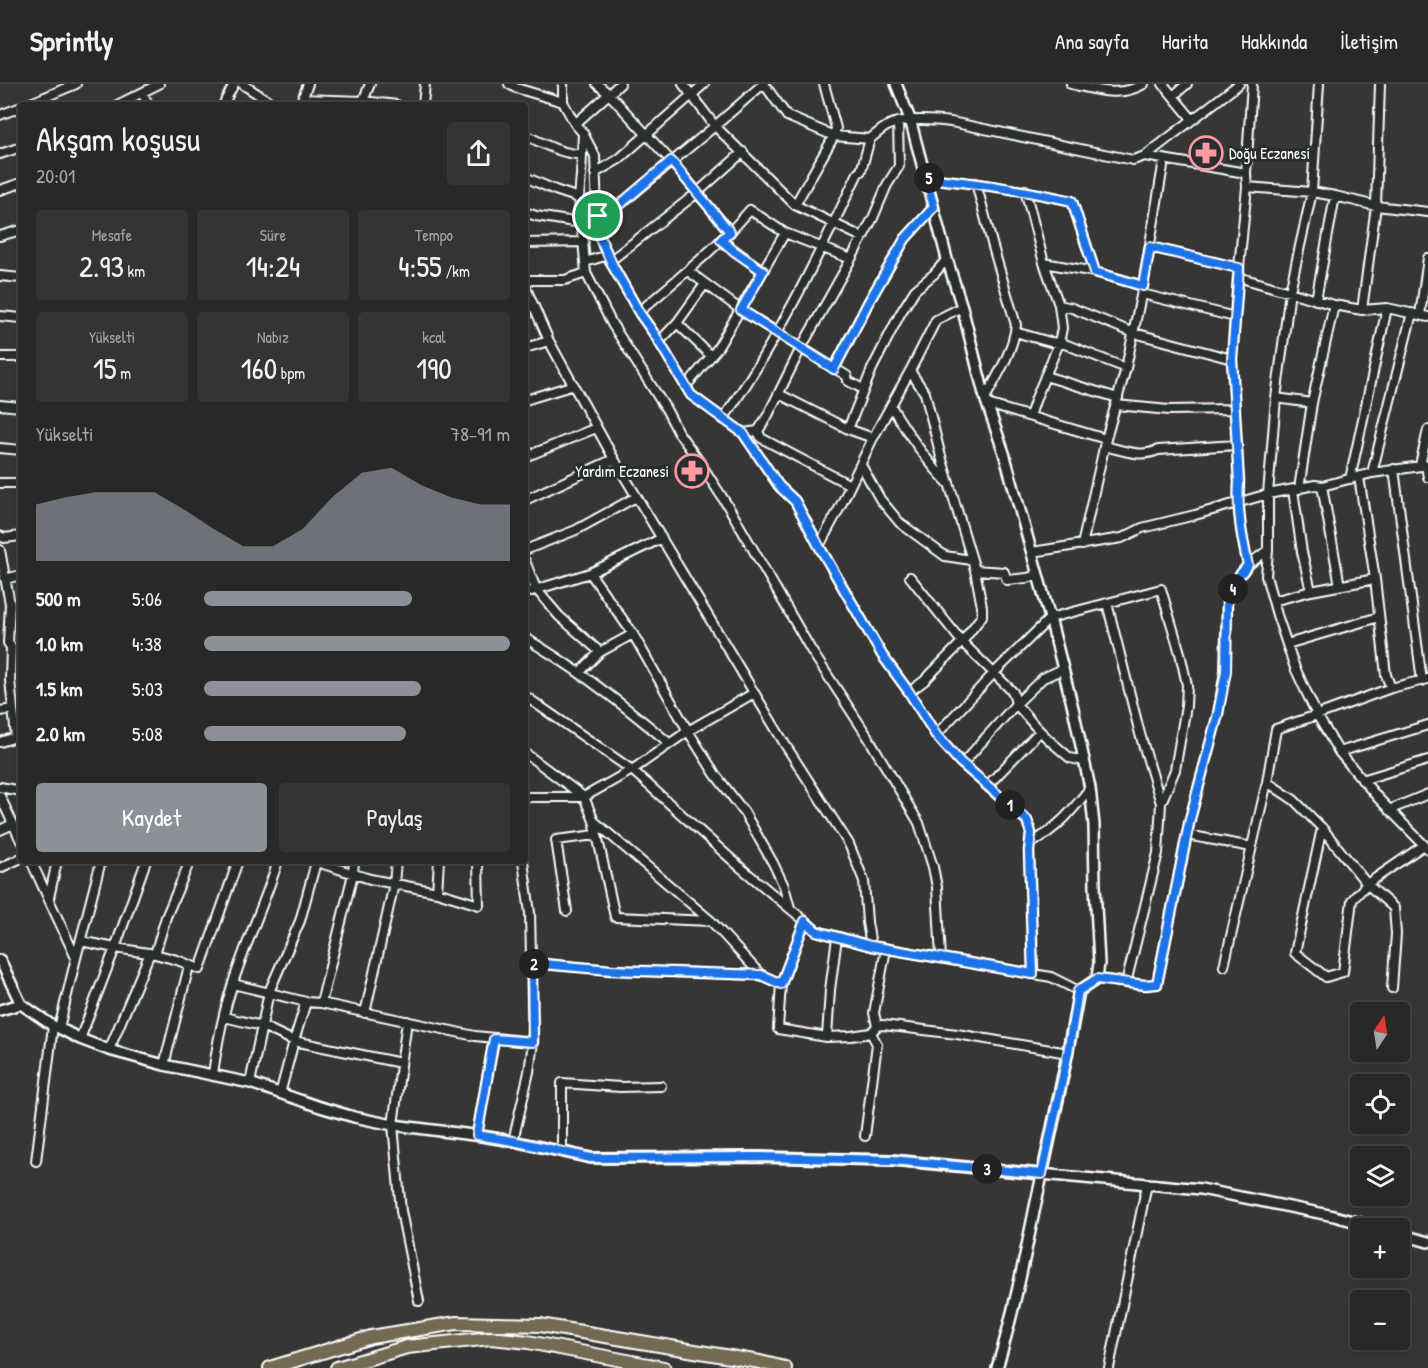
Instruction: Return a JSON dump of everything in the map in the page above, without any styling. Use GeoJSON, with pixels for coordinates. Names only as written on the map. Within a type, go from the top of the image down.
{"type":"FeatureCollection","features":[{"type":"Feature","properties":{"kind":"main road"},"geometry":{"type":"LineString","coordinates":[[270,1368],[371,1337],[456,1323],[540,1325],[785,1368]]}},
{"type":"Feature","properties":{"kind":"main road"},"geometry":{"type":"LineString","coordinates":[[337,1368],[407,1347],[490,1338],[528,1342],[664,1368]]}},
{"type":"Feature","properties":{"kind":"street"},"geometry":{"type":"LineString","coordinates":[[33,102],[76,84]]}},
{"type":"Feature","properties":{"kind":"street"},"geometry":{"type":"LineString","coordinates":[[123,102],[159,84]]}},
{"type":"Feature","properties":{"kind":"street"},"geometry":{"type":"LineString","coordinates":[[225,102],[234,84]]}},
{"type":"Feature","properties":{"kind":"street"},"geometry":{"type":"LineString","coordinates":[[242,84],[270,102]]}},
{"type":"Feature","properties":{"kind":"street"},"geometry":{"type":"LineString","coordinates":[[308,84],[301,102],[372,102]]}},
{"type":"Feature","properties":{"kind":"street"},"geometry":{"type":"LineString","coordinates":[[363,101],[370,84]]}},
{"type":"Feature","properties":{"kind":"street"},"geometry":{"type":"LineString","coordinates":[[423,102],[425,84]]}},
{"type":"Feature","properties":{"kind":"street"},"geometry":{"type":"LineString","coordinates":[[509,84],[563,102]]}},
{"type":"Feature","properties":{"kind":"street"},"geometry":{"type":"LineString","coordinates":[[563,84],[563,102],[595,156],[600,238],[639,312],[687,385],[691,395],[743,433],[779,486],[795,501],[882,655],[936,735],[963,764],[1027,820],[1031,833],[1030,917],[1033,974]]}},
{"type":"Feature","properties":{"kind":"street"},"geometry":{"type":"LineString","coordinates":[[597,84],[671,161],[730,232]]}},
{"type":"Feature","properties":{"kind":"street"},"geometry":{"type":"LineString","coordinates":[[575,124],[620,84]]}},
{"type":"Feature","properties":{"kind":"street"},"geometry":{"type":"LineString","coordinates":[[683,84],[716,126],[795,205],[862,237]]}},
{"type":"Feature","properties":{"kind":"street"},"geometry":{"type":"LineString","coordinates":[[596,173],[619,159],[704,84]]}},
{"type":"Feature","properties":{"kind":"street"},"geometry":{"type":"LineString","coordinates":[[598,216],[616,208],[763,84],[787,116],[834,136],[870,139]]}},
{"type":"Feature","properties":{"kind":"street"},"geometry":{"type":"LineString","coordinates":[[795,205],[834,136],[836,128],[824,84]]}},
{"type":"Feature","properties":{"kind":"street"},"geometry":{"type":"LineString","coordinates":[[896,84],[910,121],[986,401],[1004,453],[1032,552],[1073,708],[1090,788],[1095,853],[1099,963],[1097,979]]}},
{"type":"Feature","properties":{"kind":"street"},"geometry":{"type":"LineString","coordinates":[[1071,84],[1109,93],[1136,89],[1144,84]]}},
{"type":"Feature","properties":{"kind":"street"},"geometry":{"type":"LineString","coordinates":[[1163,84],[1192,119]]}},
{"type":"Feature","properties":{"kind":"street"},"geometry":{"type":"LineString","coordinates":[[1173,96],[1187,84]]}},
{"type":"Feature","properties":{"kind":"street"},"geometry":{"type":"LineString","coordinates":[[723,419],[777,332],[822,248],[861,171],[870,139],[888,125],[927,119],[951,122],[1133,160],[1145,156],[1239,84]]}},
{"type":"Feature","properties":{"kind":"street"},"geometry":{"type":"LineString","coordinates":[[1248,565],[1238,502],[1232,359],[1247,187],[1252,84]]}},
{"type":"Feature","properties":{"kind":"street"},"geometry":{"type":"LineString","coordinates":[[1319,84],[1312,192],[1290,291],[1276,398],[1268,494],[1266,576],[1295,668],[1317,715],[1339,752],[1362,780],[1427,847],[1367,884],[1352,900],[1343,972],[1326,977],[1295,953],[1322,828]]}},
{"type":"Feature","properties":{"kind":"street"},"geometry":{"type":"LineString","coordinates":[[1362,310],[1376,206],[1380,84]]}},
{"type":"Feature","properties":{"kind":"street"},"geometry":{"type":"LineString","coordinates":[[142,93],[147,102]]}},
{"type":"Feature","properties":{"kind":"street"},"geometry":{"type":"LineString","coordinates":[[0,115],[18,108]]}},
{"type":"Feature","properties":{"kind":"street"},"geometry":{"type":"LineString","coordinates":[[743,433],[758,431],[767,417],[801,348],[873,218],[887,184],[899,166],[898,122]]}},
{"type":"Feature","properties":{"kind":"street"},"geometry":{"type":"LineString","coordinates":[[583,134],[579,198],[586,273],[612,324],[678,432],[731,511],[811,650],[868,737],[919,823],[937,887],[941,958]]}},
{"type":"Feature","properties":{"kind":"street"},"geometry":{"type":"LineString","coordinates":[[528,136],[558,150],[582,154]]}},
{"type":"Feature","properties":{"kind":"street"},"geometry":{"type":"LineString","coordinates":[[0,154],[18,148]]}},
{"type":"Feature","properties":{"kind":"street"},"geometry":{"type":"LineString","coordinates":[[585,262],[609,258],[698,193],[743,152]]}},
{"type":"Feature","properties":{"kind":"street"},"geometry":{"type":"LineString","coordinates":[[1145,156],[1246,173]]}},
{"type":"Feature","properties":{"kind":"street"},"geometry":{"type":"LineString","coordinates":[[1082,545],[1105,442],[1134,333],[1164,160]]}},
{"type":"Feature","properties":{"kind":"street"},"geometry":{"type":"LineString","coordinates":[[528,178],[579,198]]}},
{"type":"Feature","properties":{"kind":"street"},"geometry":{"type":"LineString","coordinates":[[926,178],[1025,190],[1072,201],[1095,272]]}},
{"type":"Feature","properties":{"kind":"street"},"geometry":{"type":"LineString","coordinates":[[976,183],[1016,325],[1016,332],[986,401]]}},
{"type":"Feature","properties":{"kind":"street"},"geometry":{"type":"LineString","coordinates":[[0,190],[18,184]]}},
{"type":"Feature","properties":{"kind":"street"},"geometry":{"type":"LineString","coordinates":[[1247,187],[1312,192],[1376,206],[1428,213]]}},
{"type":"Feature","properties":{"kind":"street"},"geometry":{"type":"LineString","coordinates":[[1025,190],[1044,263],[1059,305],[1062,328],[1059,343],[1030,416]]}},
{"type":"Feature","properties":{"kind":"street"},"geometry":{"type":"LineString","coordinates":[[1316,300],[1335,196]]}},
{"type":"Feature","properties":{"kind":"street"},"geometry":{"type":"LineString","coordinates":[[834,369],[905,239],[934,207]]}},
{"type":"Feature","properties":{"kind":"street"},"geometry":{"type":"LineString","coordinates":[[639,312],[730,232],[750,210],[785,233],[851,259]]}},
{"type":"Feature","properties":{"kind":"street"},"geometry":{"type":"LineString","coordinates":[[528,213],[581,223]]}},
{"type":"Feature","properties":{"kind":"street"},"geometry":{"type":"LineString","coordinates":[[0,236],[18,231]]}},
{"type":"Feature","properties":{"kind":"street"},"geometry":{"type":"LineString","coordinates":[[687,385],[711,356],[741,310],[785,233]]}},
{"type":"Feature","properties":{"kind":"street"},"geometry":{"type":"LineString","coordinates":[[721,240],[763,271]]}},
{"type":"Feature","properties":{"kind":"street"},"geometry":{"type":"LineString","coordinates":[[528,243],[584,242]]}},
{"type":"Feature","properties":{"kind":"street"},"geometry":{"type":"LineString","coordinates":[[1150,247],[1239,268]]}},
{"type":"Feature","properties":{"kind":"street"},"geometry":{"type":"LineString","coordinates":[[1372,473],[1420,315],[1428,258]]}},
{"type":"Feature","properties":{"kind":"street"},"geometry":{"type":"LineString","coordinates":[[848,429],[863,389],[895,323],[915,290],[947,259]]}},
{"type":"Feature","properties":{"kind":"street"},"geometry":{"type":"LineString","coordinates":[[1044,263],[1095,272],[1143,290],[1235,317]]}},
{"type":"Feature","properties":{"kind":"street"},"geometry":{"type":"LineString","coordinates":[[687,271],[741,310],[847,376],[848,381],[863,389]]}},
{"type":"Feature","properties":{"kind":"street"},"geometry":{"type":"LineString","coordinates":[[528,280],[565,280],[586,273]]}},
{"type":"Feature","properties":{"kind":"street"},"geometry":{"type":"LineString","coordinates":[[0,276],[18,278]]}},
{"type":"Feature","properties":{"kind":"street"},"geometry":{"type":"LineString","coordinates":[[1238,277],[1334,305],[1362,310],[1387,308],[1420,315]]}},
{"type":"Feature","properties":{"kind":"street"},"geometry":{"type":"LineString","coordinates":[[659,342],[677,323],[705,284]]}},
{"type":"Feature","properties":{"kind":"street"},"geometry":{"type":"LineString","coordinates":[[528,293],[549,341],[614,459],[786,746],[849,844],[864,881],[871,946]]}},
{"type":"Feature","properties":{"kind":"street"},"geometry":{"type":"LineString","coordinates":[[1059,305],[1134,333],[1232,359]]}},
{"type":"Feature","properties":{"kind":"street"},"geometry":{"type":"LineString","coordinates":[[1311,591],[1302,552],[1296,489],[1334,305]]}},
{"type":"Feature","properties":{"kind":"street"},"geometry":{"type":"LineString","coordinates":[[528,308],[534,306]]}},
{"type":"Feature","properties":{"kind":"street"},"geometry":{"type":"LineString","coordinates":[[819,546],[936,320],[962,307]]}},
{"type":"Feature","properties":{"kind":"street"},"geometry":{"type":"LineString","coordinates":[[1350,479],[1387,308]]}},
{"type":"Feature","properties":{"kind":"street"},"geometry":{"type":"LineString","coordinates":[[0,316],[18,318]]}},
{"type":"Feature","properties":{"kind":"street"},"geometry":{"type":"LineString","coordinates":[[677,323],[711,356]]}},
{"type":"Feature","properties":{"kind":"street"},"geometry":{"type":"LineString","coordinates":[[1016,332],[1059,343],[1126,369]]}},
{"type":"Feature","properties":{"kind":"street"},"geometry":{"type":"LineString","coordinates":[[528,347],[549,341]]}},
{"type":"Feature","properties":{"kind":"street"},"geometry":{"type":"LineString","coordinates":[[0,357],[18,357]]}},
{"type":"Feature","properties":{"kind":"street"},"geometry":{"type":"LineString","coordinates":[[909,692],[924,681],[962,642],[982,616],[975,570],[940,453],[926,393],[910,371]]}},
{"type":"Feature","properties":{"kind":"street"},"geometry":{"type":"LineString","coordinates":[[1045,376],[1117,402],[1160,409],[1234,409]]}},
{"type":"Feature","properties":{"kind":"street"},"geometry":{"type":"LineString","coordinates":[[528,399],[574,385]]}},
{"type":"Feature","properties":{"kind":"street"},"geometry":{"type":"LineString","coordinates":[[779,394],[848,429],[873,438]]}},
{"type":"Feature","properties":{"kind":"street"},"geometry":{"type":"LineString","coordinates":[[1276,398],[1312,404]]}},
{"type":"Feature","properties":{"kind":"street"},"geometry":{"type":"LineString","coordinates":[[986,401],[1138,454],[1158,450],[1236,445]]}},
{"type":"Feature","properties":{"kind":"street"},"geometry":{"type":"LineString","coordinates":[[0,405],[18,407]]}},
{"type":"Feature","properties":{"kind":"street"},"geometry":{"type":"LineString","coordinates":[[891,406],[934,469],[950,484]]}},
{"type":"Feature","properties":{"kind":"street"},"geometry":{"type":"LineString","coordinates":[[528,456],[596,428]]}},
{"type":"Feature","properties":{"kind":"street"},"geometry":{"type":"LineString","coordinates":[[1428,430],[1425,465],[1428,477]]}},
{"type":"Feature","properties":{"kind":"street"},"geometry":{"type":"LineString","coordinates":[[758,431],[761,438],[850,485]]}},
{"type":"Feature","properties":{"kind":"street"},"geometry":{"type":"LineString","coordinates":[[0,447],[18,450]]}},
{"type":"Feature","properties":{"kind":"street"},"geometry":{"type":"LineString","coordinates":[[528,499],[614,459]]}},
{"type":"Feature","properties":{"kind":"street"},"geometry":{"type":"LineString","coordinates":[[861,465],[880,499],[900,523],[945,556],[971,560]]}},
{"type":"Feature","properties":{"kind":"street"},"geometry":{"type":"LineString","coordinates":[[1032,552],[1122,538],[1142,528],[1268,494],[1315,485],[1322,486],[1372,473],[1425,465]]}},
{"type":"Feature","properties":{"kind":"street"},"geometry":{"type":"LineString","coordinates":[[1224,966],[1267,782],[1276,729],[1391,688],[1425,680],[1394,470]]}},
{"type":"Feature","properties":{"kind":"street"},"geometry":{"type":"LineString","coordinates":[[1359,477],[1375,579],[1386,675],[1391,688]]}},
{"type":"Feature","properties":{"kind":"street"},"geometry":{"type":"LineString","coordinates":[[0,483],[18,483]]}},
{"type":"Feature","properties":{"kind":"street"},"geometry":{"type":"LineString","coordinates":[[1322,486],[1340,586]]}},
{"type":"Feature","properties":{"kind":"street"},"geometry":{"type":"LineString","coordinates":[[528,549],[576,530],[636,496]]}},
{"type":"Feature","properties":{"kind":"street"},"geometry":{"type":"LineString","coordinates":[[0,536],[4,538],[18,536]]}},
{"type":"Feature","properties":{"kind":"street"},"geometry":{"type":"LineString","coordinates":[[528,592],[590,573],[662,538]]}},
{"type":"Feature","properties":{"kind":"street"},"geometry":{"type":"LineString","coordinates":[[0,550],[10,604],[6,644],[10,680],[17,694],[13,709],[18,733]]}},
{"type":"Feature","properties":{"kind":"street"},"geometry":{"type":"LineString","coordinates":[[997,1368],[1010,1325],[1068,1053],[1078,991],[1097,979],[1145,985],[1157,984],[1187,835],[1218,714],[1226,671],[1227,602],[1239,576],[1248,565],[1268,550]]}},
{"type":"Feature","properties":{"kind":"street"},"geometry":{"type":"LineString","coordinates":[[528,569],[536,589],[559,616],[600,652]]}},
{"type":"Feature","properties":{"kind":"street"},"geometry":{"type":"LineString","coordinates":[[975,570],[1004,572],[1007,580],[1038,575]]}},
{"type":"Feature","properties":{"kind":"street"},"geometry":{"type":"LineString","coordinates":[[590,573],[633,634],[715,774],[744,812],[773,863],[784,886],[791,910]]}},
{"type":"Feature","properties":{"kind":"street"},"geometry":{"type":"LineString","coordinates":[[5,579],[18,576]]}},
{"type":"Feature","properties":{"kind":"street"},"geometry":{"type":"LineString","coordinates":[[910,578],[962,642],[1013,692],[1016,704],[1040,731],[1070,758],[1084,761]]}},
{"type":"Feature","properties":{"kind":"street"},"geometry":{"type":"LineString","coordinates":[[1273,601],[1375,579]]}},
{"type":"Feature","properties":{"kind":"street"},"geometry":{"type":"LineString","coordinates":[[936,735],[1050,618],[1161,589],[1187,685],[1186,706],[1175,770],[1161,803],[1158,853],[1126,983]]}},
{"type":"Feature","properties":{"kind":"street"},"geometry":{"type":"LineString","coordinates":[[1107,603],[1140,734],[1161,803]]}},
{"type":"Feature","properties":{"kind":"street"},"geometry":{"type":"LineString","coordinates":[[0,605],[10,604]]}},
{"type":"Feature","properties":{"kind":"street"},"geometry":{"type":"LineString","coordinates":[[1287,644],[1379,617]]}},
{"type":"Feature","properties":{"kind":"street"},"geometry":{"type":"LineString","coordinates":[[579,673],[600,652],[633,634]]}},
{"type":"Feature","properties":{"kind":"street"},"geometry":{"type":"LineString","coordinates":[[528,640],[612,696],[669,743]]}},
{"type":"Feature","properties":{"kind":"street"},"geometry":{"type":"LineString","coordinates":[[963,764],[1016,704],[1043,678],[1063,669]]}},
{"type":"Feature","properties":{"kind":"street"},"geometry":{"type":"LineString","coordinates":[[0,682],[10,680]]}},
{"type":"Feature","properties":{"kind":"street"},"geometry":{"type":"LineString","coordinates":[[528,797],[584,797],[632,770],[688,731],[754,693]]}},
{"type":"Feature","properties":{"kind":"street"},"geometry":{"type":"LineString","coordinates":[[528,698],[632,770],[740,867],[816,931],[886,949],[1051,977],[1078,991]]}},
{"type":"Feature","properties":{"kind":"street"},"geometry":{"type":"LineString","coordinates":[[0,711],[13,709]]}},
{"type":"Feature","properties":{"kind":"street"},"geometry":{"type":"LineString","coordinates":[[1339,752],[1428,725]]}},
{"type":"Feature","properties":{"kind":"street"},"geometry":{"type":"LineString","coordinates":[[987,786],[1040,731]]}},
{"type":"Feature","properties":{"kind":"street"},"geometry":{"type":"LineString","coordinates":[[0,742],[18,738]]}},
{"type":"Feature","properties":{"kind":"street"},"geometry":{"type":"LineString","coordinates":[[528,755],[584,797],[594,821],[615,917],[711,921]]}},
{"type":"Feature","properties":{"kind":"street"},"geometry":{"type":"LineString","coordinates":[[1362,780],[1428,760]]}},
{"type":"Feature","properties":{"kind":"street"},"geometry":{"type":"LineString","coordinates":[[1267,782],[1294,800],[1322,828],[1367,884],[1394,908],[1396,934],[1392,988]]}},
{"type":"Feature","properties":{"kind":"street"},"geometry":{"type":"LineString","coordinates":[[0,787],[18,790]]}},
{"type":"Feature","properties":{"kind":"street"},"geometry":{"type":"LineString","coordinates":[[1030,844],[1048,833],[1066,817],[1090,788]]}},
{"type":"Feature","properties":{"kind":"street"},"geometry":{"type":"LineString","coordinates":[[1389,810],[1428,794]]}},
{"type":"Feature","properties":{"kind":"street"},"geometry":{"type":"LineString","coordinates":[[0,796],[18,835]]}},
{"type":"Feature","properties":{"kind":"street"},"geometry":{"type":"LineString","coordinates":[[594,821],[711,921],[761,975]]}},
{"type":"Feature","properties":{"kind":"street"},"geometry":{"type":"LineString","coordinates":[[0,830],[13,824]]}},
{"type":"Feature","properties":{"kind":"street"},"geometry":{"type":"LineString","coordinates":[[567,911],[556,840],[597,835]]}},
{"type":"Feature","properties":{"kind":"street"},"geometry":{"type":"LineString","coordinates":[[1187,835],[1252,847]]}},
{"type":"Feature","properties":{"kind":"street"},"geometry":{"type":"LineString","coordinates":[[0,868],[18,859]]}},
{"type":"Feature","properties":{"kind":"street"},"geometry":{"type":"LineString","coordinates":[[32,864],[76,958]]}},
{"type":"Feature","properties":{"kind":"street"},"geometry":{"type":"LineString","coordinates":[[48,898],[56,864]]}},
{"type":"Feature","properties":{"kind":"street"},"geometry":{"type":"LineString","coordinates":[[36,1161],[56,1027],[100,864]]}},
{"type":"Feature","properties":{"kind":"street"},"geometry":{"type":"LineString","coordinates":[[80,1039],[145,864]]}},
{"type":"Feature","properties":{"kind":"street"},"geometry":{"type":"LineString","coordinates":[[109,1050],[189,864]]}},
{"type":"Feature","properties":{"kind":"street"},"geometry":{"type":"LineString","coordinates":[[81,941],[152,953],[200,969],[237,864]]}},
{"type":"Feature","properties":{"kind":"street"},"geometry":{"type":"LineString","coordinates":[[213,1074],[216,1046],[233,984],[277,864]]}},
{"type":"Feature","properties":{"kind":"street"},"geometry":{"type":"LineString","coordinates":[[250,1083],[269,992],[300,921],[314,864]]}},
{"type":"Feature","properties":{"kind":"street"},"geometry":{"type":"LineString","coordinates":[[324,864],[353,874],[479,904],[478,864]]}},
{"type":"Feature","properties":{"kind":"street"},"geometry":{"type":"LineString","coordinates":[[321,1003],[354,864]]}},
{"type":"Feature","properties":{"kind":"street"},"geometry":{"type":"LineString","coordinates":[[365,1013],[394,884],[396,864]]}},
{"type":"Feature","properties":{"kind":"street"},"geometry":{"type":"LineString","coordinates":[[436,892],[439,864]]}},
{"type":"Feature","properties":{"kind":"street"},"geometry":{"type":"LineString","coordinates":[[513,1141],[529,1072],[533,1042],[530,913],[523,864]]}},
{"type":"Feature","properties":{"kind":"street"},"geometry":{"type":"LineString","coordinates":[[805,921],[781,984],[778,1029],[826,1037],[871,1033],[877,1026],[883,1025],[957,1034],[1068,1053]]}},
{"type":"Feature","properties":{"kind":"street"},"geometry":{"type":"LineString","coordinates":[[826,1037],[837,937]]}},
{"type":"Feature","properties":{"kind":"street"},"geometry":{"type":"LineString","coordinates":[[877,1026],[874,1013],[886,949]]}},
{"type":"Feature","properties":{"kind":"street"},"geometry":{"type":"LineString","coordinates":[[0,960],[21,1004],[56,1027],[80,1039],[109,1050],[164,1065],[250,1083],[354,1117],[393,1125],[477,1135],[591,1158],[756,1157],[892,1160],[1201,1189],[1350,1220]]}},
{"type":"Feature","properties":{"kind":"street"},"geometry":{"type":"LineString","coordinates":[[532,963],[611,970],[761,975],[781,984]]}},
{"type":"Feature","properties":{"kind":"street"},"geometry":{"type":"LineString","coordinates":[[164,1065],[189,966]]}},
{"type":"Feature","properties":{"kind":"street"},"geometry":{"type":"LineString","coordinates":[[233,984],[306,1002],[321,1003],[475,1036],[533,1042]]}},
{"type":"Feature","properties":{"kind":"street"},"geometry":{"type":"LineString","coordinates":[[280,1094],[306,1002]]}},
{"type":"Feature","properties":{"kind":"street"},"geometry":{"type":"LineString","coordinates":[[0,1010],[21,1004]]}},
{"type":"Feature","properties":{"kind":"street"},"geometry":{"type":"LineString","coordinates":[[224,1017],[262,1026],[294,1041],[401,1063]]}},
{"type":"Feature","properties":{"kind":"street"},"geometry":{"type":"LineString","coordinates":[[407,1021],[393,1125],[401,1211],[419,1301]]}},
{"type":"Feature","properties":{"kind":"street"},"geometry":{"type":"LineString","coordinates":[[865,1136],[877,1044],[871,1033]]}},
{"type":"Feature","properties":{"kind":"street"},"geometry":{"type":"LineString","coordinates":[[477,1135],[494,1039]]}},
{"type":"Feature","properties":{"kind":"street"},"geometry":{"type":"LineString","coordinates":[[562,1152],[562,1083],[620,1087],[661,1086]]}},
{"type":"Feature","properties":{"kind":"street"},"geometry":{"type":"LineString","coordinates":[[1109,1368],[1147,1184]]}},
{"type":"Feature","properties":{"kind":"street"},"geometry":{"type":"LineString","coordinates":[[1410,1237],[1428,1242]]}},
{"type":"Feature","properties":{"kind":"place","name":"Doğu Eczanesi"},"geometry":{"type":"Point","coordinates":[1206,153]}},
{"type":"Feature","properties":{"kind":"place","name":"Yardım Eczanesi"},"geometry":{"type":"Point","coordinates":[692,471]}},
{"type":"Feature","properties":{"kind":"route"},"geometry":{"type":"LineString","coordinates":[[671,161],[730,232],[721,240],[763,271],[741,310],[834,369],[905,239],[934,207],[926,178],[1028,191],[1072,201],[1095,272],[1143,286],[1150,247],[1239,268],[1232,359],[1238,502],[1248,565],[1239,576],[1227,602],[1226,671],[1218,714],[1190,819],[1157,984],[1145,985],[1097,979],[1078,991],[1068,1053],[1042,1174],[892,1160],[756,1157],[591,1158],[477,1135],[494,1039],[533,1042],[532,963],[611,970],[761,975],[781,984],[805,921],[816,931],[871,946],[1033,974],[1029,851],[1031,833],[1027,820],[960,762],[936,735],[882,655],[795,501],[779,486],[743,433],[691,395],[614,268],[600,238],[598,216],[616,208],[671,161]]}}]}
